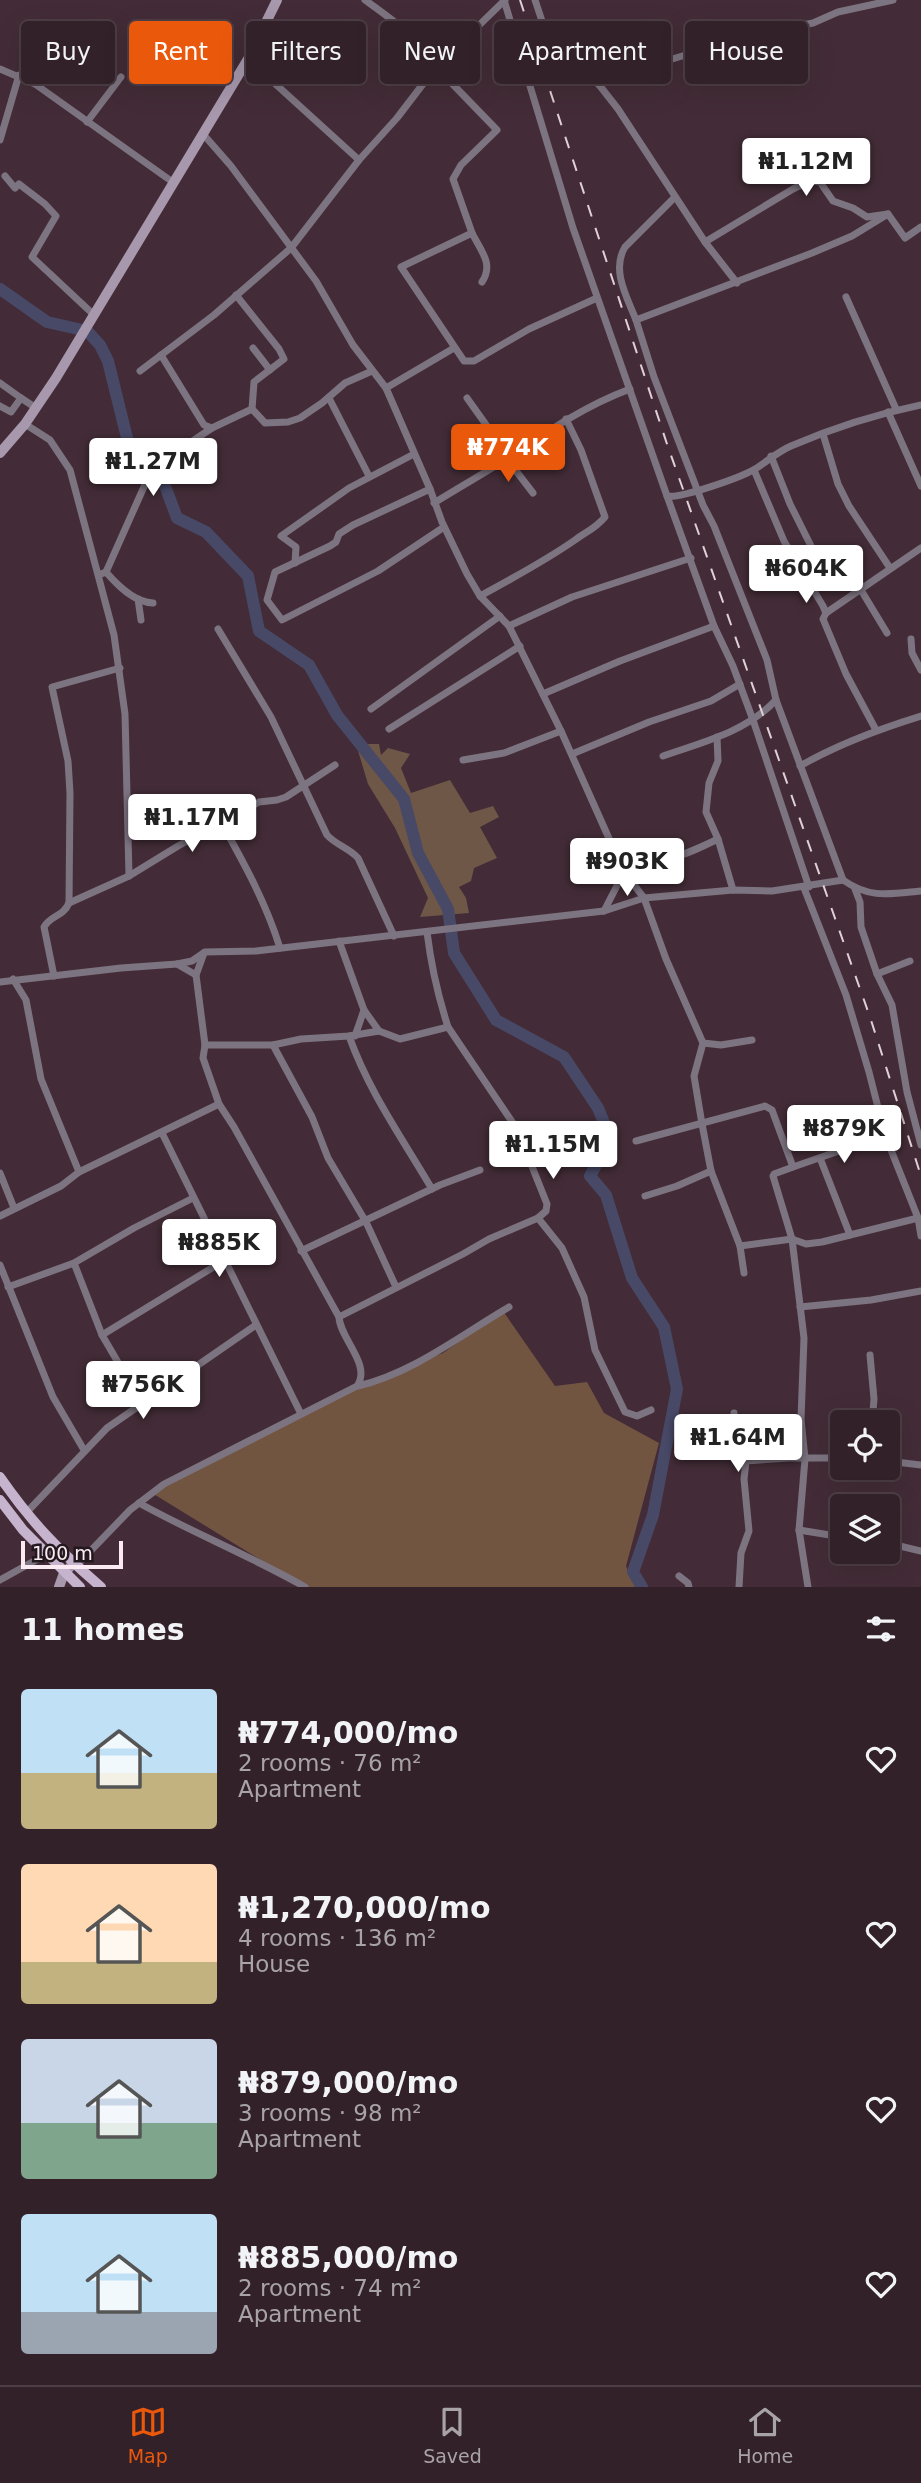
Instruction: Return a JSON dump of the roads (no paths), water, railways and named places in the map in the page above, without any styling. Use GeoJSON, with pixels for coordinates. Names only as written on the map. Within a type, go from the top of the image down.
{"type":"FeatureCollection","features":[{"type":"Feature","properties":{"kind":"main road"},"geometry":{"type":"LineString","coordinates":[[0,1477],[41,1532],[101,1587]]}},
{"type":"Feature","properties":{"kind":"main road"},"geometry":{"type":"LineString","coordinates":[[0,1500],[45,1555],[80,1587]]}},
{"type":"Feature","properties":{"kind":"street"},"geometry":{"type":"LineString","coordinates":[[267,21],[277,0]]}},
{"type":"Feature","properties":{"kind":"street"},"geometry":{"type":"LineString","coordinates":[[365,0],[391,21]]}},
{"type":"Feature","properties":{"kind":"street"},"geometry":{"type":"LineString","coordinates":[[480,24],[505,0],[573,228],[714,625],[753,720],[806,888],[846,995],[885,1135],[918,1218],[921,1236]]}},
{"type":"Feature","properties":{"kind":"street"},"geometry":{"type":"LineString","coordinates":[[535,0],[542,21]]}},
{"type":"Feature","properties":{"kind":"street"},"geometry":{"type":"LineString","coordinates":[[671,59],[760,33],[813,23],[838,12],[893,0]]}},
{"type":"Feature","properties":{"kind":"street"},"geometry":{"type":"LineString","coordinates":[[0,453],[25,424],[82,336],[246,62]]}},
{"type":"Feature","properties":{"kind":"street"},"geometry":{"type":"LineString","coordinates":[[0,69],[35,84],[174,183]]}},
{"type":"Feature","properties":{"kind":"street"},"geometry":{"type":"LineString","coordinates":[[0,140],[19,75]]}},
{"type":"Feature","properties":{"kind":"street"},"geometry":{"type":"LineString","coordinates":[[87,122],[121,77]]}},
{"type":"Feature","properties":{"kind":"street"},"geometry":{"type":"LineString","coordinates":[[275,84],[359,160]]}},
{"type":"Feature","properties":{"kind":"street"},"geometry":{"type":"LineString","coordinates":[[140,371],[291,248],[359,160],[423,84]]}},
{"type":"Feature","properties":{"kind":"street"},"geometry":{"type":"LineString","coordinates":[[452,84],[497,130],[461,165],[453,179],[472,233],[488,266],[488,273],[481,282]]}},
{"type":"Feature","properties":{"kind":"street"},"geometry":{"type":"LineString","coordinates":[[600,86],[705,242],[737,283]]}},
{"type":"Feature","properties":{"kind":"street"},"geometry":{"type":"LineString","coordinates":[[204,134],[316,281],[353,345],[386,388],[444,527],[467,574],[480,596],[509,626],[520,646],[624,872],[644,898],[666,959],[703,1043],[694,1076],[702,1124],[711,1171],[740,1246],[744,1273]]}},
{"type":"Feature","properties":{"kind":"street"},"geometry":{"type":"LineString","coordinates":[[5,176],[15,188],[19,184],[56,216],[32,257],[92,319]]}},
{"type":"Feature","properties":{"kind":"street"},"geometry":{"type":"LineString","coordinates":[[705,242],[770,201],[810,181],[820,182],[833,201],[853,208],[867,217],[888,214]]}},
{"type":"Feature","properties":{"kind":"street"},"geometry":{"type":"LineString","coordinates":[[675,197],[620,254],[618,265],[654,377],[767,660],[776,700],[843,880],[855,889],[879,896],[921,891]]}},
{"type":"Feature","properties":{"kind":"street"},"geometry":{"type":"LineString","coordinates":[[636,320],[737,283],[852,236],[888,214]]}},
{"type":"Feature","properties":{"kind":"street"},"geometry":{"type":"LineString","coordinates":[[888,214],[905,238],[921,227]]}},
{"type":"Feature","properties":{"kind":"street"},"geometry":{"type":"LineString","coordinates":[[472,233],[401,267],[464,360],[474,361],[529,329],[597,298]]}},
{"type":"Feature","properties":{"kind":"street"},"geometry":{"type":"LineString","coordinates":[[236,295],[284,359],[261,375],[252,387],[252,409],[265,423],[288,422],[300,418],[345,383],[372,370]]}},
{"type":"Feature","properties":{"kind":"street"},"geometry":{"type":"LineString","coordinates":[[846,297],[896,409]]}},
{"type":"Feature","properties":{"kind":"street"},"geometry":{"type":"LineString","coordinates":[[253,348],[270,370]]}},
{"type":"Feature","properties":{"kind":"street"},"geometry":{"type":"LineString","coordinates":[[386,388],[454,348]]}},
{"type":"Feature","properties":{"kind":"street"},"geometry":{"type":"LineString","coordinates":[[161,355],[204,425],[212,428]]}},
{"type":"Feature","properties":{"kind":"street"},"geometry":{"type":"LineString","coordinates":[[0,383],[36,408]]}},
{"type":"Feature","properties":{"kind":"street"},"geometry":{"type":"LineString","coordinates":[[434,503],[566,419],[603,399],[631,389]]}},
{"type":"Feature","properties":{"kind":"street"},"geometry":{"type":"LineString","coordinates":[[0,405],[11,412],[21,398]]}},
{"type":"Feature","properties":{"kind":"street"},"geometry":{"type":"LineString","coordinates":[[329,398],[369,476]]}},
{"type":"Feature","properties":{"kind":"street"},"geometry":{"type":"LineString","coordinates":[[467,398],[533,493]]}},
{"type":"Feature","properties":{"kind":"street"},"geometry":{"type":"LineString","coordinates":[[667,496],[673,497],[698,490],[754,470],[771,456],[823,434],[896,409],[921,405]]}},
{"type":"Feature","properties":{"kind":"street"},"geometry":{"type":"LineString","coordinates":[[97,576],[106,572],[147,480],[172,455],[212,428],[252,409]]}},
{"type":"Feature","properties":{"kind":"street"},"geometry":{"type":"LineString","coordinates":[[888,412],[921,486]]}},
{"type":"Feature","properties":{"kind":"street"},"geometry":{"type":"LineString","coordinates":[[480,596],[544,561],[595,528],[605,517],[581,450],[566,419]]}},
{"type":"Feature","properties":{"kind":"street"},"geometry":{"type":"LineString","coordinates":[[25,424],[50,440],[70,470],[114,635],[125,714],[130,876]]}},
{"type":"Feature","properties":{"kind":"street"},"geometry":{"type":"LineString","coordinates":[[823,434],[838,484],[849,506],[890,568]]}},
{"type":"Feature","properties":{"kind":"street"},"geometry":{"type":"LineString","coordinates":[[295,563],[296,547],[281,536],[369,476],[414,454]]}},
{"type":"Feature","properties":{"kind":"street"},"geometry":{"type":"LineString","coordinates":[[771,456],[790,504],[816,556],[797,566]]}},
{"type":"Feature","properties":{"kind":"street"},"geometry":{"type":"LineString","coordinates":[[754,470],[797,566],[826,613]]}},
{"type":"Feature","properties":{"kind":"street"},"geometry":{"type":"LineString","coordinates":[[430,489],[353,525],[339,534],[336,542],[275,572],[267,600],[282,620],[378,571],[444,527]]}},
{"type":"Feature","properties":{"kind":"street"},"geometry":{"type":"LineString","coordinates":[[876,730],[823,619],[826,613],[921,548]]}},
{"type":"Feature","properties":{"kind":"street"},"geometry":{"type":"LineString","coordinates":[[509,626],[572,597],[691,558]]}},
{"type":"Feature","properties":{"kind":"street"},"geometry":{"type":"LineString","coordinates":[[106,572],[117,585],[138,599],[153,603]]}},
{"type":"Feature","properties":{"kind":"street"},"geometry":{"type":"LineString","coordinates":[[861,590],[887,634]]}},
{"type":"Feature","properties":{"kind":"street"},"geometry":{"type":"LineString","coordinates":[[138,599],[141,620]]}},
{"type":"Feature","properties":{"kind":"street"},"geometry":{"type":"LineString","coordinates":[[371,709],[500,616]]}},
{"type":"Feature","properties":{"kind":"street"},"geometry":{"type":"LineString","coordinates":[[544,694],[714,625]]}},
{"type":"Feature","properties":{"kind":"street"},"geometry":{"type":"LineString","coordinates":[[218,629],[271,717],[327,835],[358,858],[394,936]]}},
{"type":"Feature","properties":{"kind":"street"},"geometry":{"type":"LineString","coordinates":[[911,639],[912,653],[921,670]]}},
{"type":"Feature","properties":{"kind":"street"},"geometry":{"type":"LineString","coordinates":[[389,729],[520,646]]}},
{"type":"Feature","properties":{"kind":"street"},"geometry":{"type":"LineString","coordinates":[[54,976],[44,927],[50,920],[64,913],[69,903],[70,793],[68,761],[52,687],[120,668]]}},
{"type":"Feature","properties":{"kind":"street"},"geometry":{"type":"LineString","coordinates":[[572,754],[649,722],[710,701],[740,684]]}},
{"type":"Feature","properties":{"kind":"street"},"geometry":{"type":"LineString","coordinates":[[663,756],[717,737],[753,720],[776,700]]}},
{"type":"Feature","properties":{"kind":"street"},"geometry":{"type":"LineString","coordinates":[[800,766],[828,750],[876,730],[921,716]]}},
{"type":"Feature","properties":{"kind":"street"},"geometry":{"type":"LineString","coordinates":[[463,760],[504,754],[561,731]]}},
{"type":"Feature","properties":{"kind":"street"},"geometry":{"type":"LineString","coordinates":[[717,737],[718,761],[709,783],[706,813],[718,839],[733,890]]}},
{"type":"Feature","properties":{"kind":"street"},"geometry":{"type":"LineString","coordinates":[[69,903],[130,876],[258,802],[286,797],[335,765]]}},
{"type":"Feature","properties":{"kind":"street"},"geometry":{"type":"LineString","coordinates":[[221,822],[247,868],[281,948]]}},
{"type":"Feature","properties":{"kind":"street"},"geometry":{"type":"LineString","coordinates":[[616,854],[654,862],[685,855],[718,839]]}},
{"type":"Feature","properties":{"kind":"street"},"geometry":{"type":"LineString","coordinates":[[604,911],[624,872]]}},
{"type":"Feature","properties":{"kind":"street"},"geometry":{"type":"LineString","coordinates":[[0,982],[177,964],[192,961],[205,952],[256,951],[604,911],[644,898],[733,890],[806,888],[843,880]]}},
{"type":"Feature","properties":{"kind":"street"},"geometry":{"type":"LineString","coordinates":[[855,889],[860,902],[861,927],[877,974],[892,1005],[907,1092],[921,1145]]}},
{"type":"Feature","properties":{"kind":"street"},"geometry":{"type":"LineString","coordinates":[[339,1317],[489,1239],[538,1218],[546,1211],[547,1204],[517,1129],[448,1027],[432,970],[427,932]]}},
{"type":"Feature","properties":{"kind":"street"},"geometry":{"type":"LineString","coordinates":[[339,942],[364,1010],[379,1031]]}},
{"type":"Feature","properties":{"kind":"street"},"geometry":{"type":"LineString","coordinates":[[205,952],[196,975],[205,1045],[203,1058],[219,1104],[234,1126],[339,1317],[342,1334],[361,1367],[362,1375],[357,1386]]}},
{"type":"Feature","properties":{"kind":"street"},"geometry":{"type":"LineString","coordinates":[[877,974],[910,961]]}},
{"type":"Feature","properties":{"kind":"street"},"geometry":{"type":"LineString","coordinates":[[177,964],[196,975]]}},
{"type":"Feature","properties":{"kind":"street"},"geometry":{"type":"LineString","coordinates":[[13,979],[26,1000],[41,1079],[79,1172]]}},
{"type":"Feature","properties":{"kind":"street"},"geometry":{"type":"LineString","coordinates":[[364,1010],[352,1036],[360,1067],[382,1110],[432,1189]]}},
{"type":"Feature","properties":{"kind":"street"},"geometry":{"type":"LineString","coordinates":[[205,1045],[273,1045],[301,1039],[352,1036],[379,1031],[400,1039],[448,1027]]}},
{"type":"Feature","properties":{"kind":"street"},"geometry":{"type":"LineString","coordinates":[[703,1043],[721,1045],[752,1040]]}},
{"type":"Feature","properties":{"kind":"street"},"geometry":{"type":"LineString","coordinates":[[273,1045],[312,1117],[328,1158],[366,1222],[396,1287]]}},
{"type":"Feature","properties":{"kind":"street"},"geometry":{"type":"LineString","coordinates":[[0,1216],[61,1186],[79,1172],[219,1104]]}},
{"type":"Feature","properties":{"kind":"street"},"geometry":{"type":"LineString","coordinates":[[636,1141],[769,1107],[793,1167]]}},
{"type":"Feature","properties":{"kind":"street"},"geometry":{"type":"LineString","coordinates":[[162,1133],[301,1414]]}},
{"type":"Feature","properties":{"kind":"street"},"geometry":{"type":"LineString","coordinates":[[808,1587],[799,1530],[805,1459],[800,1419],[804,1338],[792,1239],[773,1176],[885,1135]]}},
{"type":"Feature","properties":{"kind":"street"},"geometry":{"type":"LineString","coordinates":[[820,1158],[850,1235]]}},
{"type":"Feature","properties":{"kind":"street"},"geometry":{"type":"LineString","coordinates":[[301,1251],[432,1189],[480,1170]]}},
{"type":"Feature","properties":{"kind":"street"},"geometry":{"type":"LineString","coordinates":[[645,1196],[711,1171]]}},
{"type":"Feature","properties":{"kind":"street"},"geometry":{"type":"LineString","coordinates":[[0,1173],[14,1209]]}},
{"type":"Feature","properties":{"kind":"street"},"geometry":{"type":"LineString","coordinates":[[8,1287],[74,1263],[144,1222],[193,1198]]}},
{"type":"Feature","properties":{"kind":"street"},"geometry":{"type":"LineString","coordinates":[[538,1218],[562,1248],[584,1297],[596,1350],[625,1412],[637,1416],[651,1410]]}},
{"type":"Feature","properties":{"kind":"street"},"geometry":{"type":"LineString","coordinates":[[740,1246],[792,1239],[806,1244],[918,1218]]}},
{"type":"Feature","properties":{"kind":"street"},"geometry":{"type":"LineString","coordinates":[[102,1335],[225,1260]]}},
{"type":"Feature","properties":{"kind":"street"},"geometry":{"type":"LineString","coordinates":[[74,1263],[102,1335],[143,1405]]}},
{"type":"Feature","properties":{"kind":"street"},"geometry":{"type":"LineString","coordinates":[[0,1265],[53,1397],[84,1450]]}},
{"type":"Feature","properties":{"kind":"street"},"geometry":{"type":"LineString","coordinates":[[800,1307],[871,1300],[921,1291]]}},
{"type":"Feature","properties":{"kind":"street"},"geometry":{"type":"LineString","coordinates":[[58,1587],[64,1573],[139,1503],[164,1484],[357,1386],[411,1366],[509,1307]]}},
{"type":"Feature","properties":{"kind":"street"},"geometry":{"type":"LineString","coordinates":[[26,1513],[107,1428],[256,1325]]}},
{"type":"Feature","properties":{"kind":"street"},"geometry":{"type":"LineString","coordinates":[[870,1355],[873,1410]]}},
{"type":"Feature","properties":{"kind":"street"},"geometry":{"type":"LineString","coordinates":[[734,1413],[735,1432],[740,1438],[742,1456],[746,1461],[744,1479],[748,1531],[741,1553],[739,1587]]}},
{"type":"Feature","properties":{"kind":"street"},"geometry":{"type":"LineString","coordinates":[[746,1461],[830,1458]]}},
{"type":"Feature","properties":{"kind":"street"},"geometry":{"type":"LineString","coordinates":[[900,1463],[921,1465]]}},
{"type":"Feature","properties":{"kind":"street"},"geometry":{"type":"LineString","coordinates":[[139,1503],[169,1520],[255,1559],[305,1587]]}},
{"type":"Feature","properties":{"kind":"street"},"geometry":{"type":"LineString","coordinates":[[799,1530],[830,1535]]}},
{"type":"Feature","properties":{"kind":"street"},"geometry":{"type":"LineString","coordinates":[[900,1547],[921,1551]]}},
{"type":"Feature","properties":{"kind":"street"},"geometry":{"type":"LineString","coordinates":[[0,1580],[45,1555]]}},
{"type":"Feature","properties":{"kind":"street"},"geometry":{"type":"LineString","coordinates":[[679,1576],[689,1587]]}},
{"type":"Feature","properties":{"kind":"waterway"},"geometry":{"type":"LineString","coordinates":[[0,289],[47,322],[87,331],[100,345],[108,361],[130,450],[162,478],[177,518],[206,532],[248,576],[259,631],[309,665],[337,715],[404,799],[418,853],[448,909],[454,953],[496,1020],[564,1057],[598,1108],[607,1130],[605,1149],[590,1176],[606,1195],[632,1278],[664,1327],[677,1389],[653,1515],[633,1572],[642,1587]]}},
{"type":"Feature","properties":{"kind":"railway"},"geometry":{"type":"LineString","coordinates":[[520,0],[667,444],[870,1017],[921,1176]]}}]}
